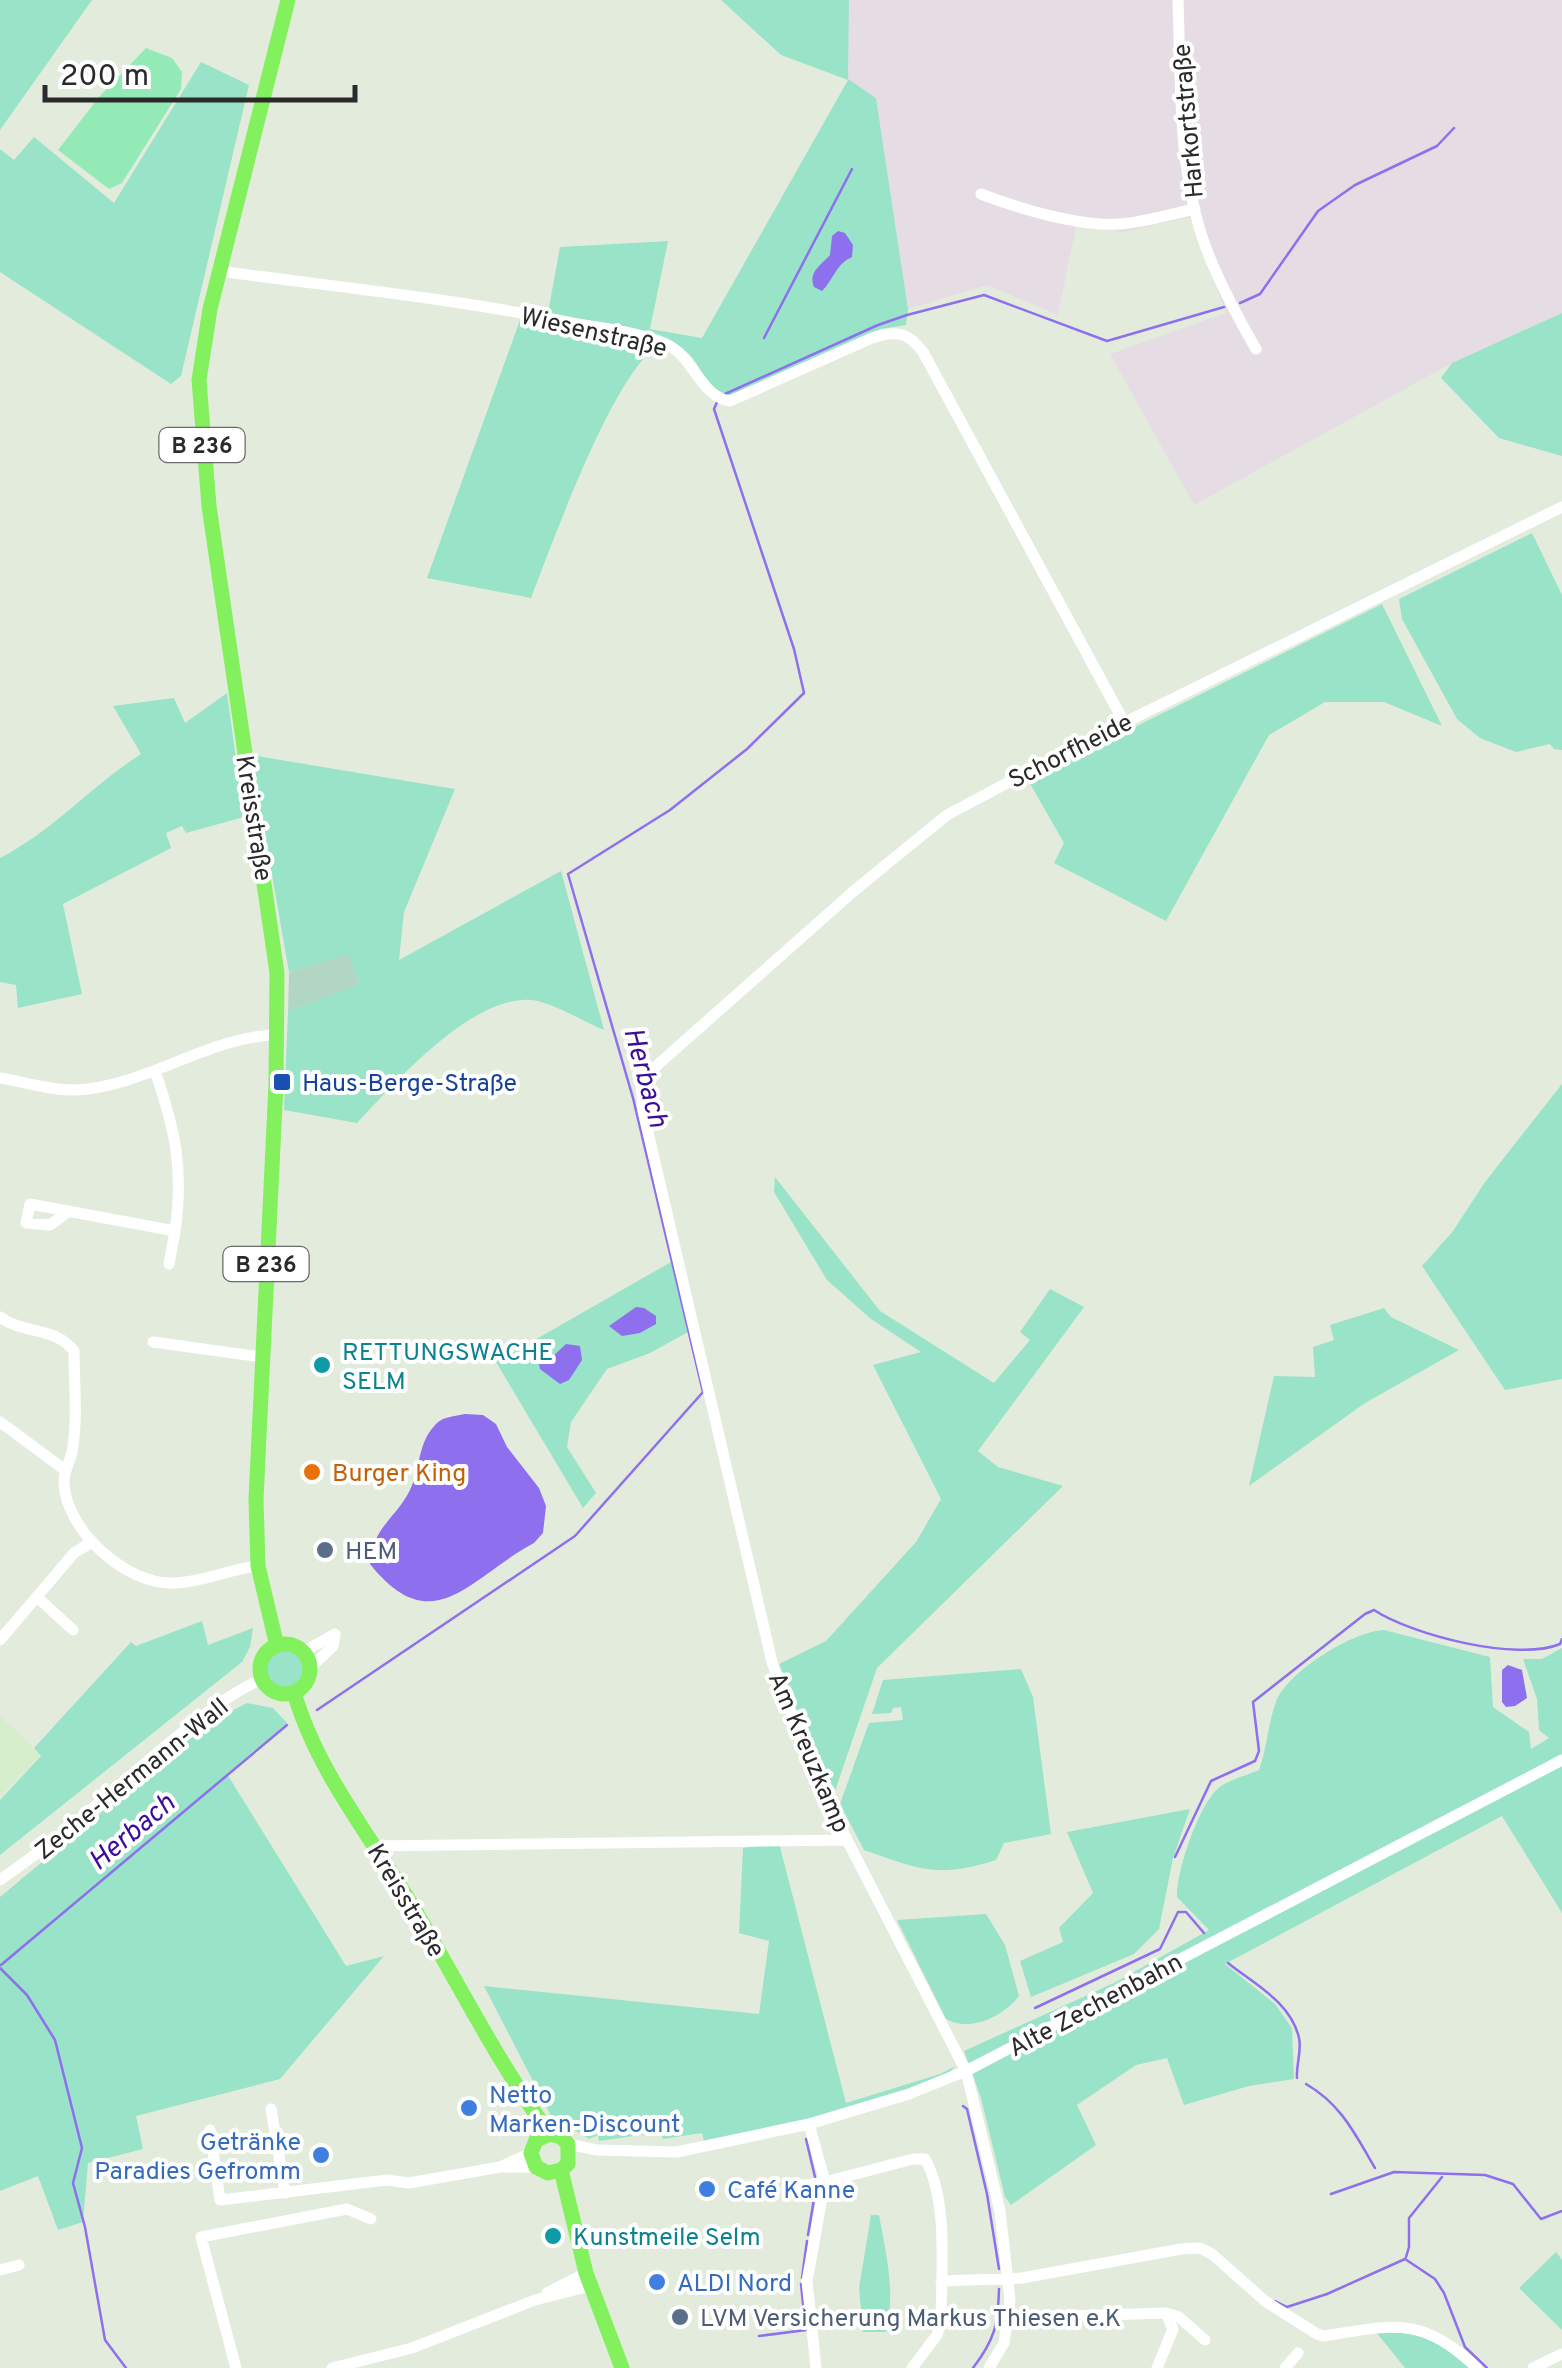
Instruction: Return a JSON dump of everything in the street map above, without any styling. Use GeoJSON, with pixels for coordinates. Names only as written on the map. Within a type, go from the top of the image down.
{"type":"FeatureCollection","features":[{"type":"Feature","properties":{"kind":"main road","name":"Kreisstraße"},"geometry":{"type":"LineString","coordinates":[[277,1646],[258,1566],[256,1499],[278,1035],[277,973],[199,408],[200,363],[220,271],[288,0]]}},
{"type":"Feature","properties":{"kind":"main road"},"geometry":{"type":"LineString","coordinates":[[277,1646],[296,1646],[303,1652],[310,1668],[307,1682],[294,1692],[276,1692],[263,1678],[262,1660],[277,1646]]}},
{"type":"Feature","properties":{"kind":"main road","name":"Kreisstraße"},"geometry":{"type":"LineString","coordinates":[[294,1692],[315,1748],[528,2104],[550,2155],[612,2368]]}},
{"type":"Feature","properties":{"kind":"main road","name":"Kreisstraße"},"geometry":{"type":"LineString","coordinates":[[584,2281],[622,2368]]}},
{"type":"Feature","properties":{"kind":"street","name":"Harkortstraße"},"geometry":{"type":"LineString","coordinates":[[1178,0],[1185,150],[1194,208],[1204,243],[1256,349]]}},
{"type":"Feature","properties":{"kind":"street"},"geometry":{"type":"LineString","coordinates":[[981,194],[1014,208],[1102,224],[1130,223],[1194,208]]}},
{"type":"Feature","properties":{"kind":"street","name":"Wiesenstraße"},"geometry":{"type":"LineString","coordinates":[[220,271],[531,314],[651,339],[680,351],[711,393],[730,402],[872,338],[903,333],[924,352],[1124,722]]}},
{"type":"Feature","properties":{"kind":"street","name":"Schorfheide"},"geometry":{"type":"LineString","coordinates":[[642,1086],[668,1055],[854,890],[947,815],[1124,722],[1562,506]]}},
{"type":"Feature","properties":{"kind":"street"},"geometry":{"type":"LineString","coordinates":[[0,1078],[75,1090],[154,1071],[252,1037],[278,1035]]}},
{"type":"Feature","properties":{"kind":"street"},"geometry":{"type":"LineString","coordinates":[[154,1071],[178,1150],[180,1176],[168,1264]]}},
{"type":"Feature","properties":{"kind":"street","name":"Am Kreuzkamp"},"geometry":{"type":"LineString","coordinates":[[642,1086],[644,1111],[772,1662],[801,1739],[847,1840],[966,2072],[1000,2211],[1010,2318],[1004,2344],[989,2368]]}},
{"type":"Feature","properties":{"kind":"street"},"geometry":{"type":"LineString","coordinates":[[69,1211],[174,1230]]}},
{"type":"Feature","properties":{"kind":"street"},"geometry":{"type":"LineString","coordinates":[[0,1317],[8,1323],[64,1338],[74,1351],[72,1453],[66,1470],[66,1493],[71,1509],[92,1542],[119,1566],[174,1583],[258,1566]]}},
{"type":"Feature","properties":{"kind":"street"},"geometry":{"type":"LineString","coordinates":[[153,1342],[261,1357]]}},
{"type":"Feature","properties":{"kind":"street"},"geometry":{"type":"LineString","coordinates":[[0,1422],[66,1470]]}},
{"type":"Feature","properties":{"kind":"street"},"geometry":{"type":"LineString","coordinates":[[0,1640],[74,1554],[92,1542]]}},
{"type":"Feature","properties":{"kind":"street"},"geometry":{"type":"LineString","coordinates":[[37,1597],[73,1630]]}},
{"type":"Feature","properties":{"kind":"street"},"geometry":{"type":"LineString","coordinates":[[303,1652],[335,1634],[333,1646],[310,1668]]}},
{"type":"Feature","properties":{"kind":"street","name":"Zeche-Hermann-Wall"},"geometry":{"type":"LineString","coordinates":[[0,1880],[193,1724],[263,1678]]}},
{"type":"Feature","properties":{"kind":"street","name":"Alte Zechenbahn"},"geometry":{"type":"LineString","coordinates":[[210,2130],[220,2200],[387,2180],[409,2183],[500,2168],[550,2155],[596,2150],[677,2152],[809,2124],[966,2072],[1562,1760]]}},
{"type":"Feature","properties":{"kind":"street"},"geometry":{"type":"LineString","coordinates":[[376,1846],[847,1840]]}},
{"type":"Feature","properties":{"kind":"street"},"geometry":{"type":"LineString","coordinates":[[271,2109],[285,2193]]}},
{"type":"Feature","properties":{"kind":"street"},"geometry":{"type":"LineString","coordinates":[[809,2124],[825,2182],[808,2281],[816,2368]]}},
{"type":"Feature","properties":{"kind":"street"},"geometry":{"type":"LineString","coordinates":[[787,2188],[913,2159],[924,2160],[938,2202],[941,2322],[912,2368]]}},
{"type":"Feature","properties":{"kind":"street"},"geometry":{"type":"LineString","coordinates":[[236,2368],[201,2236],[346,2209],[371,2218]]}},
{"type":"Feature","properties":{"kind":"street"},"geometry":{"type":"LineString","coordinates":[[941,2281],[1007,2280],[1200,2248],[1212,2254],[1264,2301],[1317,2334],[1412,2328],[1452,2344],[1477,2368]]}},
{"type":"Feature","properties":{"kind":"street"},"geometry":{"type":"LineString","coordinates":[[0,2270],[20,2266]]}},
{"type":"Feature","properties":{"kind":"street"},"geometry":{"type":"LineString","coordinates":[[332,2368],[412,2348],[584,2281]]}},
{"type":"Feature","properties":{"kind":"street"},"geometry":{"type":"LineString","coordinates":[[1158,2368],[1173,2328],[1166,2313]]}},
{"type":"Feature","properties":{"kind":"street"},"geometry":{"type":"LineString","coordinates":[[1010,2318],[1166,2313],[1178,2317],[1205,2340]]}},
{"type":"Feature","properties":{"kind":"street"},"geometry":{"type":"LineString","coordinates":[[1284,2368],[1298,2353]]}},
{"type":"Feature","properties":{"kind":"street"},"geometry":{"type":"LineString","coordinates":[[1533,2368],[1562,2354]]}},
{"type":"Feature","properties":{"kind":"shaded area"},"geometry":{"type":"Polygon","coordinates":[[[0,0],[92,0],[0,130],[0,0]]]}},
{"type":"Feature","properties":{"kind":"shaded area"},"geometry":{"type":"Polygon","coordinates":[[[721,0],[849,0],[848,79],[876,98],[908,309],[906,325],[881,329],[736,396],[726,396],[711,387],[684,350],[643,342],[659,346],[623,387],[604,422],[531,598],[427,578],[524,309],[548,313],[560,247],[668,241],[650,329],[702,338],[848,80],[781,55],[721,0]]]}},
{"type":"Feature","properties":{"kind":"shaded area"},"geometry":{"type":"Polygon","coordinates":[[[849,0],[1562,0],[1562,313],[1452,363],[1194,505],[1110,354],[1226,313],[1190,217],[1124,232],[1076,227],[1058,315],[987,285],[908,309],[876,98],[848,79],[849,0]]]}},
{"type":"Feature","properties":{"kind":"shaded area"},"geometry":{"type":"Polygon","coordinates":[[[201,62],[249,85],[181,376],[171,384],[0,272],[0,149],[14,160],[34,137],[114,203],[201,62]]]}},
{"type":"Feature","properties":{"kind":"shaded area"},"geometry":{"type":"Polygon","coordinates":[[[838,231],[845,233],[853,245],[852,257],[822,291],[814,287],[813,277],[830,255],[832,236],[838,231]]]}},
{"type":"Feature","properties":{"kind":"shaded area"},"geometry":{"type":"Polygon","coordinates":[[[1562,313],[1562,456],[1499,438],[1441,378],[1452,363],[1562,313]]]}},
{"type":"Feature","properties":{"kind":"shaded area"},"geometry":{"type":"Polygon","coordinates":[[[1532,533],[1562,595],[1562,750],[1550,744],[1516,752],[1480,738],[1457,719],[1402,619],[1399,599],[1532,533]]]}},
{"type":"Feature","properties":{"kind":"shaded area"},"geometry":{"type":"Polygon","coordinates":[[[1382,604],[1442,726],[1384,702],[1325,702],[1269,735],[1166,921],[1054,863],[1064,843],[1028,780],[1382,604]]]}},
{"type":"Feature","properties":{"kind":"shaded area"},"geometry":{"type":"Polygon","coordinates":[[[227,693],[244,817],[186,833],[182,826],[166,833],[171,848],[63,904],[82,994],[18,1008],[16,985],[0,982],[0,858],[37,835],[141,754],[113,706],[174,698],[185,723],[227,693]]]}},
{"type":"Feature","properties":{"kind":"shaded area"},"geometry":{"type":"Polygon","coordinates":[[[251,755],[455,789],[404,912],[399,960],[561,871],[604,1030],[540,1002],[509,1002],[485,1011],[436,1044],[357,1123],[284,1110],[288,1011],[359,984],[348,955],[289,972],[251,755]]]}},
{"type":"Feature","properties":{"kind":"shaded area"},"geometry":{"type":"Polygon","coordinates":[[[349,954],[359,985],[288,1011],[289,972],[349,954]]]}},
{"type":"Feature","properties":{"kind":"shaded area"},"geometry":{"type":"Polygon","coordinates":[[[1562,1084],[1562,1379],[1505,1390],[1422,1266],[1453,1231],[1485,1182],[1562,1084]]]}},
{"type":"Feature","properties":{"kind":"shaded area"},"geometry":{"type":"Polygon","coordinates":[[[775,1177],[880,1311],[994,1383],[1030,1340],[1020,1332],[1050,1289],[1084,1307],[978,1451],[998,1467],[1063,1486],[877,1668],[835,1791],[807,1738],[779,1664],[826,1641],[916,1542],[941,1499],[873,1365],[921,1352],[871,1319],[827,1280],[774,1192],[775,1177]]]}},
{"type":"Feature","properties":{"kind":"shaded area"},"geometry":{"type":"Polygon","coordinates":[[[671,1262],[688,1332],[650,1353],[607,1369],[571,1422],[567,1447],[596,1493],[583,1508],[496,1362],[671,1262]]]}},
{"type":"Feature","properties":{"kind":"shaded area"},"geometry":{"type":"Polygon","coordinates":[[[636,1307],[656,1316],[656,1324],[640,1333],[622,1336],[609,1326],[636,1307]]]}},
{"type":"Feature","properties":{"kind":"shaded area"},"geometry":{"type":"Polygon","coordinates":[[[1384,1308],[1391,1317],[1459,1350],[1365,1403],[1249,1486],[1274,1376],[1315,1377],[1313,1347],[1334,1340],[1330,1325],[1384,1308]]]}},
{"type":"Feature","properties":{"kind":"shaded area"},"geometry":{"type":"Polygon","coordinates":[[[566,1344],[580,1346],[582,1360],[569,1380],[560,1384],[540,1369],[539,1363],[550,1359],[566,1344]]]}},
{"type":"Feature","properties":{"kind":"shaded area"},"geometry":{"type":"Polygon","coordinates":[[[465,1414],[483,1415],[496,1424],[507,1447],[539,1488],[546,1506],[543,1533],[534,1543],[452,1596],[433,1601],[413,1599],[393,1587],[370,1564],[372,1551],[380,1532],[410,1490],[430,1431],[442,1420],[465,1414]]]}},
{"type":"Feature","properties":{"kind":"shaded area"},"geometry":{"type":"Polygon","coordinates":[[[202,1621],[208,1645],[253,1628],[242,1662],[0,1855],[0,1800],[41,1756],[34,1748],[131,1642],[136,1646],[202,1621]]]}},
{"type":"Feature","properties":{"kind":"shaded area"},"geometry":{"type":"Polygon","coordinates":[[[1384,1630],[1490,1657],[1493,1707],[1529,1732],[1531,1749],[1549,1738],[1539,1730],[1537,1699],[1523,1659],[1542,1659],[1562,1648],[1562,1913],[1502,1816],[1225,1964],[1275,2004],[1292,2028],[1294,2079],[1249,2086],[1184,2105],[1167,2058],[1136,2065],[1077,2105],[1096,2145],[1011,2205],[1005,2197],[981,2098],[964,2051],[1114,1983],[1209,1930],[1177,1897],[1185,1855],[1205,1806],[1221,1786],[1259,1770],[1276,1702],[1293,1678],[1339,1645],[1384,1630]]]}},
{"type":"Feature","properties":{"kind":"shaded area"},"geometry":{"type":"Polygon","coordinates":[[[285,1651],[298,1657],[304,1670],[298,1683],[285,1689],[272,1683],[266,1670],[272,1657],[285,1651]]]}},
{"type":"Feature","properties":{"kind":"shaded area"},"geometry":{"type":"Polygon","coordinates":[[[1508,1665],[1522,1670],[1527,1698],[1506,1707],[1502,1702],[1502,1670],[1508,1665]]]}},
{"type":"Feature","properties":{"kind":"shaded area"},"geometry":{"type":"Polygon","coordinates":[[[1021,1669],[1033,1697],[1051,1834],[1004,1843],[996,1860],[959,1869],[915,1867],[864,1850],[840,1804],[869,1723],[903,1720],[901,1707],[893,1708],[891,1713],[872,1714],[883,1680],[1021,1669]]]}},
{"type":"Feature","properties":{"kind":"shaded area"},"geometry":{"type":"Polygon","coordinates":[[[247,1703],[273,1708],[287,1723],[227,1774],[346,1966],[384,1956],[280,2079],[136,2116],[143,2149],[88,2163],[83,2222],[58,2230],[38,2176],[0,2191],[0,1897],[210,1722],[247,1703]]]}},
{"type":"Feature","properties":{"kind":"shaded area"},"geometry":{"type":"Polygon","coordinates":[[[0,1716],[41,1755],[1,1795],[0,1794],[0,1716]]]}},
{"type":"Feature","properties":{"kind":"shaded area"},"geometry":{"type":"Polygon","coordinates":[[[1190,1809],[1173,1858],[1159,1929],[1134,1954],[1031,1997],[1020,1961],[1063,1942],[1059,1928],[1093,1893],[1067,1832],[1190,1809]]]}},
{"type":"Feature","properties":{"kind":"shaded area"},"geometry":{"type":"Polygon","coordinates":[[[779,1843],[846,2103],[956,2066],[939,2078],[877,2102],[704,2141],[702,2133],[663,2139],[661,2132],[599,2141],[598,2135],[589,2139],[550,2114],[484,1986],[759,2014],[769,1941],[739,1933],[743,1848],[779,1843]]]}},
{"type":"Feature","properties":{"kind":"shaded area"},"geometry":{"type":"Polygon","coordinates":[[[986,1914],[1005,1945],[1019,1996],[1005,2010],[986,2020],[955,2023],[946,2019],[897,1920],[986,1914]]]}},
{"type":"Feature","properties":{"kind":"shaded area"},"geometry":{"type":"Polygon","coordinates":[[[871,2215],[879,2215],[889,2273],[886,2332],[863,2332],[859,2288],[871,2215]]]}},
{"type":"Feature","properties":{"kind":"shaded area"},"geometry":{"type":"Polygon","coordinates":[[[1556,2252],[1562,2260],[1562,2330],[1519,2288],[1556,2252]]]}},
{"type":"Feature","properties":{"kind":"shaded area"},"geometry":{"type":"Polygon","coordinates":[[[1376,2332],[1427,2338],[1469,2368],[1405,2368],[1376,2332]]]}},
{"type":"Feature","properties":{"kind":"green space"},"geometry":{"type":"Polygon","coordinates":[[[146,48],[172,58],[182,72],[181,89],[122,183],[109,189],[58,150],[99,97],[146,48]]]}},
{"type":"Feature","properties":{"kind":"waterway"},"geometry":{"type":"LineString","coordinates":[[1240,303],[1260,294],[1318,211],[1355,185],[1437,146],[1454,128]]}},
{"type":"Feature","properties":{"kind":"waterway"},"geometry":{"type":"LineString","coordinates":[[764,338],[852,169]]}},
{"type":"Feature","properties":{"kind":"waterway"},"geometry":{"type":"LineString","coordinates":[[725,394],[878,325],[984,295],[1107,341],[1224,307]]}},
{"type":"Feature","properties":{"kind":"waterway","name":"Herbach"},"geometry":{"type":"LineString","coordinates":[[317,1710],[575,1536],[703,1392],[633,1098],[568,874],[670,810],[747,749],[804,693],[794,649],[714,409],[717,402]]}},
{"type":"Feature","properties":{"kind":"waterway"},"geometry":{"type":"LineString","coordinates":[[1175,1857],[1211,1781],[1255,1761],[1259,1751],[1253,1702],[1365,1614],[1374,1610],[1413,1628],[1492,1648],[1541,1649],[1560,1644],[1562,1639]]}},
{"type":"Feature","properties":{"kind":"waterway","name":"Herbach"},"geometry":{"type":"LineString","coordinates":[[1,1965],[287,1725]]}},
{"type":"Feature","properties":{"kind":"waterway"},"geometry":{"type":"LineString","coordinates":[[1035,2008],[1160,1949],[1178,1912],[1186,1912],[1204,1933]]}},
{"type":"Feature","properties":{"kind":"waterway"},"geometry":{"type":"LineString","coordinates":[[1228,1963],[1280,2004],[1295,2025],[1300,2043],[1297,2078]]}},
{"type":"Feature","properties":{"kind":"waterway"},"geometry":{"type":"LineString","coordinates":[[0,1968],[27,1995],[55,2040],[82,2148],[73,2183],[105,2340],[126,2368]]}},
{"type":"Feature","properties":{"kind":"waterway"},"geometry":{"type":"LineString","coordinates":[[1306,2084],[1338,2110],[1375,2168]]}},
{"type":"Feature","properties":{"kind":"waterway"},"geometry":{"type":"LineString","coordinates":[[963,2106],[967,2109],[987,2194],[999,2269]]}},
{"type":"Feature","properties":{"kind":"waterway"},"geometry":{"type":"LineString","coordinates":[[806,2139],[815,2177]]}},
{"type":"Feature","properties":{"kind":"waterway"},"geometry":{"type":"LineString","coordinates":[[1331,2194],[1394,2172],[1485,2175],[1513,2184],[1541,2219],[1562,2211]]}},
{"type":"Feature","properties":{"kind":"waterway"},"geometry":{"type":"LineString","coordinates":[[1406,2257],[1409,2218],[1442,2177]]}},
{"type":"Feature","properties":{"kind":"waterway"},"geometry":{"type":"LineString","coordinates":[[808,2235],[816,2187]]}},
{"type":"Feature","properties":{"kind":"waterway"},"geometry":{"type":"LineString","coordinates":[[802,2278],[807,2241]]}},
{"type":"Feature","properties":{"kind":"waterway"},"geometry":{"type":"LineString","coordinates":[[1275,2301],[1287,2307],[1327,2294],[1405,2259],[1435,2279],[1465,2347],[1487,2368]]}},
{"type":"Feature","properties":{"kind":"waterway"},"geometry":{"type":"LineString","coordinates":[[801,2284],[805,2322]]}},
{"type":"Feature","properties":{"kind":"waterway"},"geometry":{"type":"LineString","coordinates":[[973,2368],[994,2331],[999,2289]]}},
{"type":"Feature","properties":{"kind":"waterway"},"geometry":{"type":"LineString","coordinates":[[759,2336],[806,2330]]}},
{"type":"Feature","properties":{"kind":"place","name":"Haus-Berge-Straße"},"geometry":{"type":"Point","coordinates":[282,1082]}},
{"type":"Feature","properties":{"kind":"place","name":"RETTUNGSWACHE SELM"},"geometry":{"type":"Point","coordinates":[322,1365]}},
{"type":"Feature","properties":{"kind":"place","name":"Burger King"},"geometry":{"type":"Point","coordinates":[312,1472]}},
{"type":"Feature","properties":{"kind":"place","name":"HEM"},"geometry":{"type":"Point","coordinates":[325,1550]}},
{"type":"Feature","properties":{"kind":"place","name":"Netto Marken-Discount"},"geometry":{"type":"Point","coordinates":[469,2108]}},
{"type":"Feature","properties":{"kind":"place","name":"Getränke Paradies Gefromm"},"geometry":{"type":"Point","coordinates":[321,2155]}},
{"type":"Feature","properties":{"kind":"place","name":"Café Kanne"},"geometry":{"type":"Point","coordinates":[707,2189]}},
{"type":"Feature","properties":{"kind":"place","name":"Kunstmeile Selm"},"geometry":{"type":"Point","coordinates":[553,2236]}},
{"type":"Feature","properties":{"kind":"place","name":"ALDI Nord"},"geometry":{"type":"Point","coordinates":[657,2282]}},
{"type":"Feature","properties":{"kind":"place","name":"LVM Versicherung Markus Thiesen e.K"},"geometry":{"type":"Point","coordinates":[680,2317]}}]}
